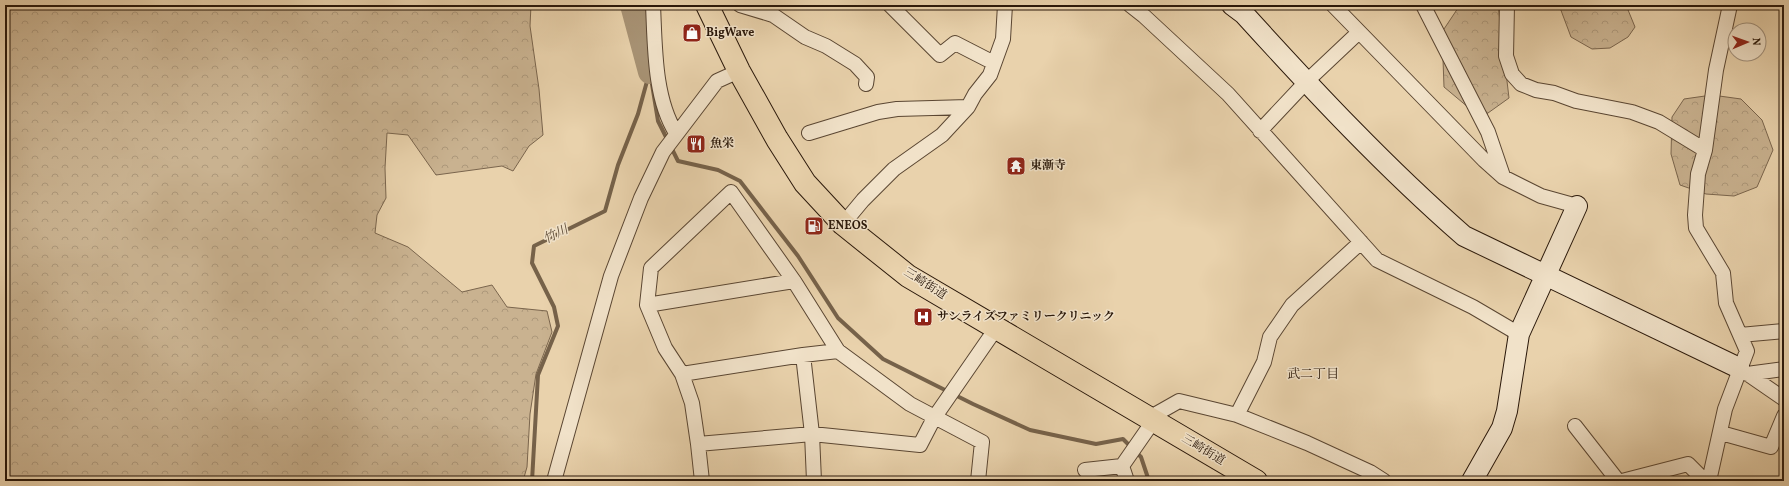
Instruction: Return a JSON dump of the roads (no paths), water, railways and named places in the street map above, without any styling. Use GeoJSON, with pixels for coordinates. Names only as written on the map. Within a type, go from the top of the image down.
{"type":"FeatureCollection","features":[{"type":"Feature","properties":{"kind":"main road","name":"三崎街道"},"geometry":{"type":"LineString","coordinates":[[707,5],[739,71],[777,139],[805,183],[843,224],[908,276],[997,327],[1256,481]]}},
{"type":"Feature","properties":{"kind":"street"},"geometry":{"type":"LineString","coordinates":[[654,5],[658,78],[669,121],[676,133]]}},
{"type":"Feature","properties":{"kind":"street"},"geometry":{"type":"LineString","coordinates":[[740,5],[773,15],[805,37],[826,46],[855,64],[867,77],[866,84]]}},
{"type":"Feature","properties":{"kind":"street"},"geometry":{"type":"LineString","coordinates":[[843,224],[863,200],[894,169],[942,135],[968,107],[975,94],[990,75],[1003,39],[1005,5]]}},
{"type":"Feature","properties":{"kind":"street"},"geometry":{"type":"LineString","coordinates":[[1130,5],[1144,16],[1228,94],[1377,260],[1473,308],[1519,334]]}},
{"type":"Feature","properties":{"kind":"street"},"geometry":{"type":"LineString","coordinates":[[1232,5],[1244,14],[1306,82],[1427,203],[1464,236],[1743,371],[1784,399]]}},
{"type":"Feature","properties":{"kind":"street"},"geometry":{"type":"LineString","coordinates":[[1333,5],[1484,160],[1503,176],[1541,196],[1577,206],[1519,334],[1507,410],[1502,428],[1472,481]]}},
{"type":"Feature","properties":{"kind":"street"},"geometry":{"type":"LineString","coordinates":[[1423,5],[1488,132],[1503,176]]}},
{"type":"Feature","properties":{"kind":"street"},"geometry":{"type":"LineString","coordinates":[[1507,5],[1506,56],[1512,74],[1521,84],[1536,90],[1632,112],[1659,122],[1705,150]]}},
{"type":"Feature","properties":{"kind":"street"},"geometry":{"type":"LineString","coordinates":[[1709,481],[1721,433],[1725,409],[1743,371],[1747,351],[1726,303],[1723,272],[1696,228],[1695,215],[1698,174],[1705,150],[1716,70],[1730,5]]}},
{"type":"Feature","properties":{"kind":"street"},"geometry":{"type":"LineString","coordinates":[[897,7],[940,55],[955,43],[994,63]]}},
{"type":"Feature","properties":{"kind":"street"},"geometry":{"type":"LineString","coordinates":[[1260,131],[1306,82],[1359,32]]}},
{"type":"Feature","properties":{"kind":"street"},"geometry":{"type":"LineString","coordinates":[[554,481],[611,276],[641,198],[663,152],[716,81],[739,71]]}},
{"type":"Feature","properties":{"kind":"street"},"geometry":{"type":"LineString","coordinates":[[809,134],[878,112],[897,109],[968,107]]}},
{"type":"Feature","properties":{"kind":"street"},"geometry":{"type":"LineString","coordinates":[[702,481],[692,403],[682,374],[665,348],[647,305],[651,268],[731,192],[794,281],[838,351],[910,404],[982,442],[978,481]]}},
{"type":"Feature","properties":{"kind":"street"},"geometry":{"type":"LineString","coordinates":[[1237,415],[1264,362],[1270,337],[1292,305],[1361,242]]}},
{"type":"Feature","properties":{"kind":"street"},"geometry":{"type":"LineString","coordinates":[[647,305],[794,281]]}},
{"type":"Feature","properties":{"kind":"street"},"geometry":{"type":"LineString","coordinates":[[698,444],[812,434],[920,445],[934,418],[997,327]]}},
{"type":"Feature","properties":{"kind":"street"},"geometry":{"type":"LineString","coordinates":[[1740,335],[1784,331]]}},
{"type":"Feature","properties":{"kind":"street"},"geometry":{"type":"LineString","coordinates":[[682,374],[838,351]]}},
{"type":"Feature","properties":{"kind":"street"},"geometry":{"type":"LineString","coordinates":[[803,355],[812,434],[814,481]]}},
{"type":"Feature","properties":{"kind":"street"},"geometry":{"type":"LineString","coordinates":[[1743,371],[1784,369]]}},
{"type":"Feature","properties":{"kind":"street"},"geometry":{"type":"LineString","coordinates":[[1126,481],[1122,466],[1152,419],[1179,402],[1237,415],[1314,446],[1370,472],[1384,481]]}},
{"type":"Feature","properties":{"kind":"street"},"geometry":{"type":"LineString","coordinates":[[1721,433],[1771,447],[1784,416]]}},
{"type":"Feature","properties":{"kind":"street"},"geometry":{"type":"LineString","coordinates":[[1575,426],[1618,481]]}},
{"type":"Feature","properties":{"kind":"street"},"geometry":{"type":"LineString","coordinates":[[1622,481],[1688,464],[1705,481]]}},
{"type":"Feature","properties":{"kind":"street"},"geometry":{"type":"LineString","coordinates":[[1086,470],[1122,466]]}},
{"type":"Feature","properties":{"kind":"waterway","name":"竹川"},"geometry":{"type":"LineString","coordinates":[[632,5],[650,72]]}},
{"type":"Feature","properties":{"kind":"waterway"},"geometry":{"type":"LineString","coordinates":[[650,72],[658,121],[668,141]]}},
{"type":"Feature","properties":{"kind":"waterway","name":"竹川"},"geometry":{"type":"LineString","coordinates":[[532,481],[538,375],[558,326],[554,307],[532,263],[534,246],[605,211],[618,165],[638,114],[649,74]]}},
{"type":"Feature","properties":{"kind":"waterway"},"geometry":{"type":"LineString","coordinates":[[671,147],[678,161],[718,170],[740,181],[798,256],[838,318],[883,359],[973,404],[1030,430],[1096,444],[1123,439],[1141,457],[1149,481]]}},
{"type":"Feature","properties":{"kind":"place","name":"BigWave"},"geometry":{"type":"Point","coordinates":[692,33]}},
{"type":"Feature","properties":{"kind":"place","name":"魚栄"},"geometry":{"type":"Point","coordinates":[696,144]}},
{"type":"Feature","properties":{"kind":"place","name":"東漸寺"},"geometry":{"type":"Point","coordinates":[1016,166]}},
{"type":"Feature","properties":{"kind":"place","name":"ENEOS"},"geometry":{"type":"Point","coordinates":[814,226]}},
{"type":"Feature","properties":{"kind":"place","name":"サンライズファミリークリニック"},"geometry":{"type":"Point","coordinates":[923,317]}},
{"type":"Feature","properties":{"kind":"district","name":"武二丁目"},"geometry":{"type":"Point","coordinates":[1313,375]}}]}
